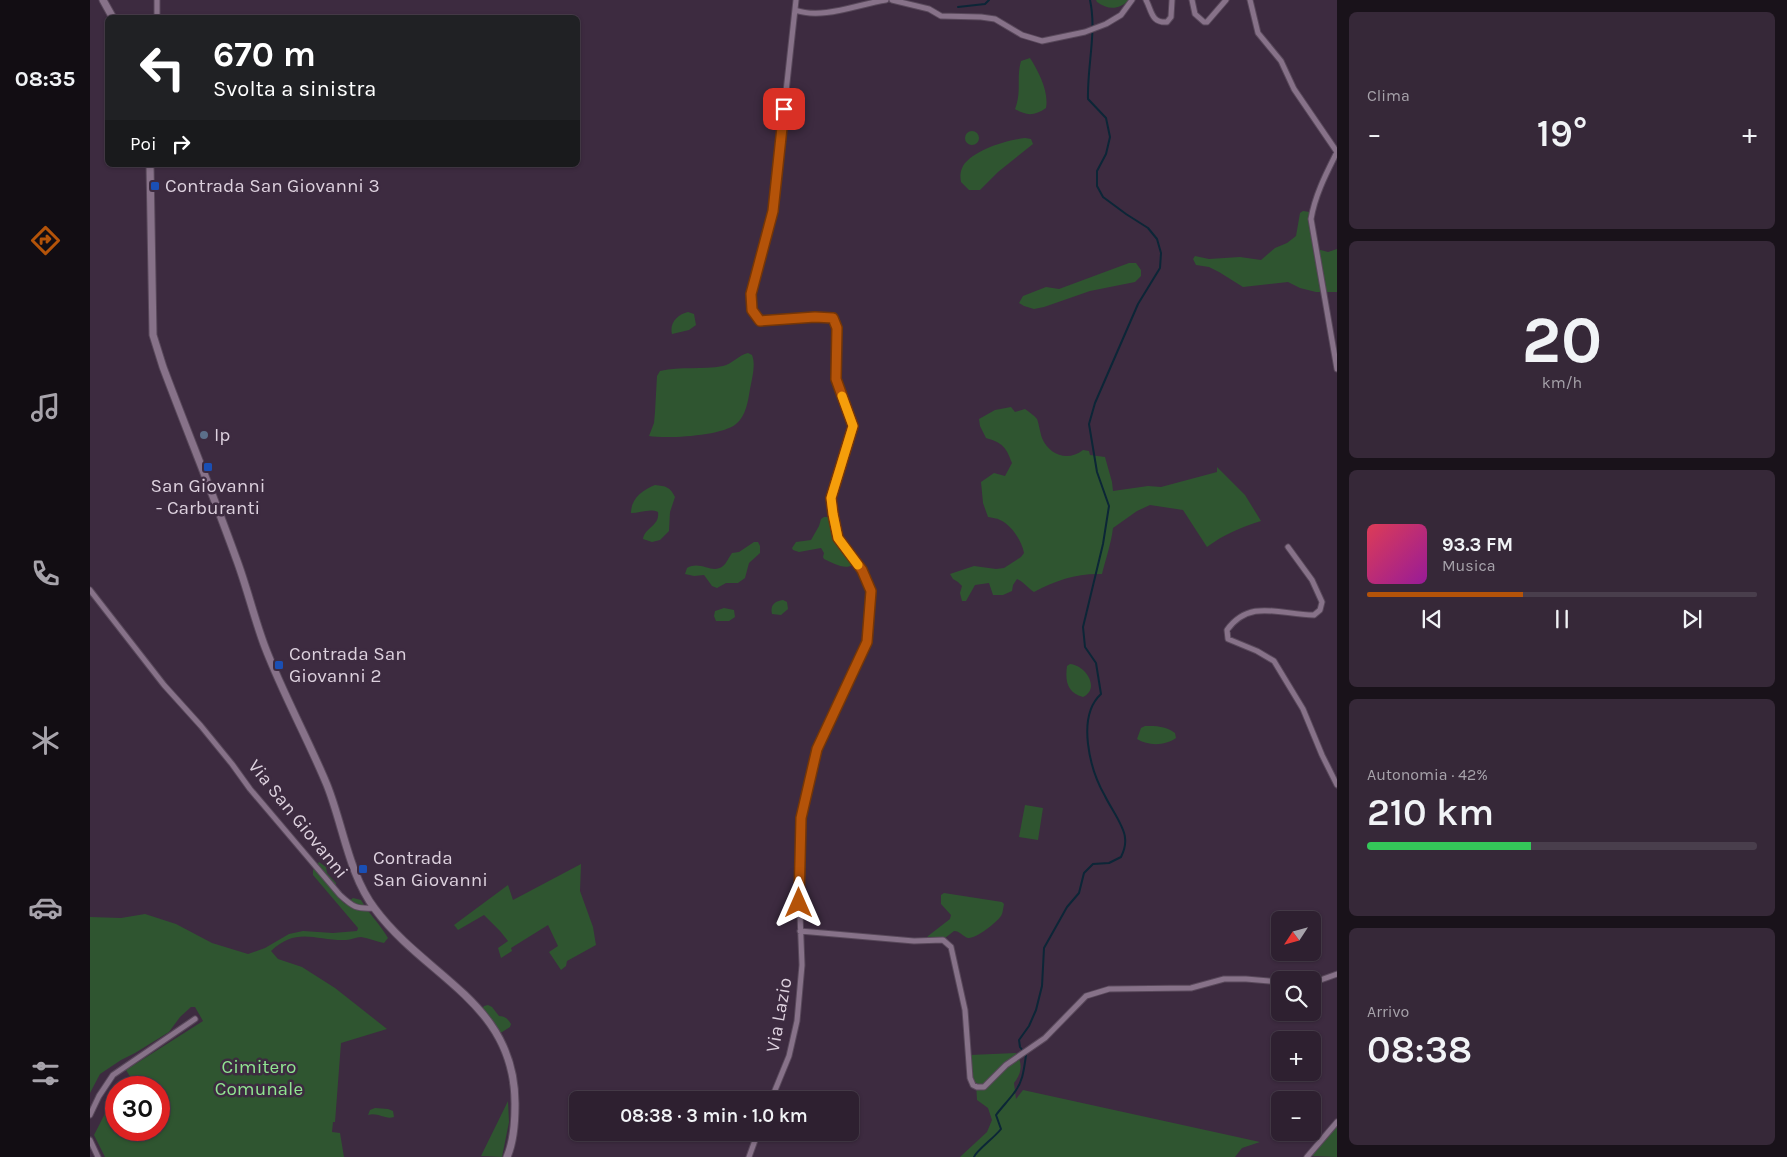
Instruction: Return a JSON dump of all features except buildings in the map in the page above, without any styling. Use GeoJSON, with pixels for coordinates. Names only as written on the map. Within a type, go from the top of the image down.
{"type":"FeatureCollection","features":[{"type":"Feature","properties":{"kind":"main road"},"geometry":{"type":"LineString","coordinates":[[103,0],[111,15]]}},
{"type":"Feature","properties":{"kind":"main road"},"geometry":{"type":"LineString","coordinates":[[150,167],[153,335],[176,403],[236,559],[266,647],[328,787],[350,857],[362,887],[374,908],[408,946],[470,998],[490,1023],[507,1054],[515,1089],[513,1134],[507,1157]]}},
{"type":"Feature","properties":{"kind":"street"},"geometry":{"type":"LineString","coordinates":[[157,0],[157,15]]}},
{"type":"Feature","properties":{"kind":"street"},"geometry":{"type":"LineString","coordinates":[[796,0],[795,10],[816,14],[886,0]]}},
{"type":"Feature","properties":{"kind":"street"},"geometry":{"type":"LineString","coordinates":[[892,0],[929,9],[942,16],[981,17],[995,20],[1022,35],[1042,41],[1085,32],[1095,28],[1121,15],[1132,0]]}},
{"type":"Feature","properties":{"kind":"street"},"geometry":{"type":"LineString","coordinates":[[1146,0],[1154,20],[1160,22],[1167,22],[1171,17],[1172,0]]}},
{"type":"Feature","properties":{"kind":"street"},"geometry":{"type":"LineString","coordinates":[[1192,0],[1195,14],[1204,22],[1207,22],[1226,0]]}},
{"type":"Feature","properties":{"kind":"street"},"geometry":{"type":"LineString","coordinates":[[1250,0],[1258,34],[1281,61],[1294,88],[1337,152],[1324,177],[1314,204],[1311,219],[1337,369]]}},
{"type":"Feature","properties":{"kind":"street","name":"Via Lazio"},"geometry":{"type":"LineString","coordinates":[[775,1091],[789,1056],[797,1021],[802,965],[799,888],[803,806],[817,749],[867,642],[871,591],[862,570],[838,538],[833,514],[831,498],[853,426],[836,379],[837,328],[833,318],[760,321],[752,310],[751,294],[773,211],[795,10]]}},
{"type":"Feature","properties":{"kind":"street"},"geometry":{"type":"LineString","coordinates":[[1288,547],[1312,580],[1322,602],[1320,610],[1314,615],[1251,611],[1234,619],[1226,630],[1228,639],[1257,651],[1274,661],[1303,710],[1337,785]]}},
{"type":"Feature","properties":{"kind":"street","name":"Via San Giovanni"},"geometry":{"type":"LineString","coordinates":[[90,590],[164,685],[201,726],[250,789],[340,895],[353,907],[361,909],[374,908]]}},
{"type":"Feature","properties":{"kind":"street"},"geometry":{"type":"LineString","coordinates":[[800,931],[914,941],[943,940],[951,947],[961,985],[965,1010],[970,1078],[973,1085],[977,1087],[984,1086],[1006,1065],[1057,1027],[1086,996],[1109,989],[1191,988],[1224,979],[1271,981]]}},
{"type":"Feature","properties":{"kind":"street"},"geometry":{"type":"LineString","coordinates":[[1321,980],[1337,974]]}},
{"type":"Feature","properties":{"kind":"street"},"geometry":{"type":"LineString","coordinates":[[90,1115],[98,1096],[112,1075],[195,1019]]}},
{"type":"Feature","properties":{"kind":"street"},"geometry":{"type":"LineString","coordinates":[[1307,1157],[1337,1122]]}},
{"type":"Feature","properties":{"kind":"street"},"geometry":{"type":"LineString","coordinates":[[90,1140],[98,1157]]}},
{"type":"Feature","properties":{"kind":"street"},"geometry":{"type":"LineString","coordinates":[[749,1157],[755,1141]]}},
{"type":"Feature","properties":{"kind":"green space"},"geometry":{"type":"Polygon","coordinates":[[[1096,0],[1129,0],[1121,6],[1109,8],[1096,0]]]}},
{"type":"Feature","properties":{"kind":"green space"},"geometry":{"type":"Polygon","coordinates":[[[1030,58],[1043,82],[1047,102],[1046,108],[1038,113],[1030,114],[1015,109],[1021,61],[1030,58]]]}},
{"type":"Feature","properties":{"kind":"green space"},"geometry":{"type":"Polygon","coordinates":[[[972,131],[977,133],[979,138],[977,143],[972,145],[967,143],[965,138],[967,133],[972,131]]]}},
{"type":"Feature","properties":{"kind":"green space"},"geometry":{"type":"Polygon","coordinates":[[[1025,138],[1031,139],[1033,144],[998,172],[980,190],[969,190],[961,182],[961,170],[974,155],[1009,141],[1025,138]]]}},
{"type":"Feature","properties":{"kind":"green space"},"geometry":{"type":"Polygon","coordinates":[[[1303,211],[1310,212],[1317,249],[1328,252],[1337,249],[1337,292],[1316,292],[1300,288],[1288,282],[1243,287],[1209,267],[1196,265],[1193,259],[1195,256],[1209,259],[1240,257],[1261,260],[1275,248],[1287,243],[1296,236],[1300,213],[1303,211]]]}},
{"type":"Feature","properties":{"kind":"green space"},"geometry":{"type":"Polygon","coordinates":[[[1129,263],[1136,263],[1141,270],[1141,276],[1135,282],[1090,291],[1034,309],[1019,303],[1023,296],[1046,287],[1059,289],[1129,263]]]}},
{"type":"Feature","properties":{"kind":"green space"},"geometry":{"type":"Polygon","coordinates":[[[688,312],[694,314],[696,325],[689,330],[672,334],[671,330],[675,320],[688,312]]]}},
{"type":"Feature","properties":{"kind":"green space"},"geometry":{"type":"Polygon","coordinates":[[[748,353],[752,355],[753,359],[753,376],[746,408],[736,424],[707,434],[681,437],[649,436],[654,423],[657,376],[660,371],[723,366],[748,353]]]}},
{"type":"Feature","properties":{"kind":"green space"},"geometry":{"type":"Polygon","coordinates":[[[1011,407],[1015,412],[1025,409],[1036,418],[1045,444],[1059,455],[1071,456],[1083,450],[1089,451],[1090,455],[1105,457],[1113,491],[1148,486],[1161,487],[1217,472],[1217,467],[1245,495],[1261,521],[1233,531],[1207,547],[1183,510],[1150,505],[1137,511],[1113,528],[1102,574],[1067,578],[1034,592],[1017,579],[1012,591],[1003,595],[993,595],[989,583],[975,585],[966,601],[962,601],[960,593],[962,586],[950,574],[974,566],[996,569],[1004,568],[1024,553],[1019,539],[1009,526],[999,519],[988,517],[983,503],[981,482],[994,473],[1005,476],[1012,463],[1003,446],[986,438],[979,419],[995,410],[1011,407]]]}},
{"type":"Feature","properties":{"kind":"green space"},"geometry":{"type":"Polygon","coordinates":[[[655,485],[667,488],[675,497],[670,512],[669,531],[660,540],[652,542],[643,539],[646,532],[655,524],[658,512],[631,513],[633,503],[638,495],[655,485]]]}},
{"type":"Feature","properties":{"kind":"green space"},"geometry":{"type":"Polygon","coordinates":[[[831,517],[837,540],[853,565],[846,567],[824,559],[824,553],[821,548],[799,552],[793,550],[792,548],[796,542],[811,540],[821,519],[831,517]]]}},
{"type":"Feature","properties":{"kind":"green space"},"geometry":{"type":"Polygon","coordinates":[[[754,542],[758,542],[760,553],[749,563],[745,578],[738,583],[726,583],[717,588],[712,586],[704,575],[694,576],[685,574],[687,568],[692,566],[719,568],[724,565],[732,553],[739,552],[754,542]]]}},
{"type":"Feature","properties":{"kind":"green space"},"geometry":{"type":"Polygon","coordinates":[[[783,600],[787,602],[788,609],[781,615],[772,614],[773,604],[783,600]]]}},
{"type":"Feature","properties":{"kind":"green space"},"geometry":{"type":"Polygon","coordinates":[[[724,608],[734,610],[735,617],[729,621],[716,621],[715,611],[724,608]]]}},
{"type":"Feature","properties":{"kind":"green space"},"geometry":{"type":"Polygon","coordinates":[[[1070,664],[1081,668],[1091,683],[1091,688],[1083,697],[1073,693],[1068,686],[1066,671],[1067,666],[1070,664]]]}},
{"type":"Feature","properties":{"kind":"green space"},"geometry":{"type":"Polygon","coordinates":[[[1157,726],[1168,729],[1175,733],[1176,738],[1162,744],[1151,744],[1141,741],[1137,739],[1141,728],[1157,726]]]}},
{"type":"Feature","properties":{"kind":"green space"},"geometry":{"type":"Polygon","coordinates":[[[1025,805],[1043,808],[1038,840],[1019,837],[1025,805]]]}},
{"type":"Feature","properties":{"kind":"green space","name":"Cimitero Comunale"},"geometry":{"type":"Polygon","coordinates":[[[319,862],[326,867],[327,873],[336,883],[336,895],[345,904],[353,898],[361,900],[388,938],[384,943],[361,937],[335,940],[307,936],[298,937],[280,943],[271,951],[278,959],[302,967],[335,988],[387,1029],[341,1043],[335,1122],[333,1122],[332,1132],[340,1133],[344,1157],[105,1157],[94,1135],[105,1114],[105,1141],[170,1141],[170,1076],[130,1076],[126,1070],[203,1021],[195,1007],[191,1007],[180,1017],[169,1032],[100,1074],[90,1093],[90,917],[121,918],[145,914],[176,924],[212,943],[248,954],[265,948],[289,934],[303,931],[333,933],[357,931],[358,928],[313,875],[313,870],[319,862]]]}},
{"type":"Feature","properties":{"kind":"green space"},"geometry":{"type":"Polygon","coordinates":[[[581,864],[580,891],[593,927],[596,945],[567,961],[566,966],[561,970],[549,952],[558,946],[548,925],[511,948],[512,951],[501,958],[498,948],[508,941],[484,915],[458,930],[454,925],[508,885],[513,900],[581,864]]]}},
{"type":"Feature","properties":{"kind":"green space"},"geometry":{"type":"Polygon","coordinates":[[[944,893],[1002,902],[1004,904],[1001,916],[972,938],[954,931],[945,938],[926,939],[950,919],[951,915],[941,904],[941,895],[944,893]]]}},
{"type":"Feature","properties":{"kind":"green space"},"geometry":{"type":"Polygon","coordinates":[[[488,1005],[499,1016],[507,1019],[511,1024],[510,1027],[499,1034],[482,1009],[488,1005]]]}},
{"type":"Feature","properties":{"kind":"green space"},"geometry":{"type":"Polygon","coordinates":[[[1016,1053],[1020,1060],[1021,1068],[1019,1076],[1014,1083],[1016,1099],[1023,1090],[1260,1142],[1242,1148],[1235,1157],[960,1157],[987,1132],[992,1120],[988,1108],[977,1100],[976,1083],[973,1080],[970,1055],[1016,1053]]]}},
{"type":"Feature","properties":{"kind":"green space"},"geometry":{"type":"Polygon","coordinates":[[[508,1101],[509,1122],[502,1157],[481,1156],[508,1101]]]}},
{"type":"Feature","properties":{"kind":"green space"},"geometry":{"type":"Polygon","coordinates":[[[375,1108],[393,1111],[394,1117],[388,1118],[375,1114],[368,1115],[370,1110],[375,1108]]]}},
{"type":"Feature","properties":{"kind":"green space"},"geometry":{"type":"Polygon","coordinates":[[[1337,1125],[1337,1157],[1311,1156],[1337,1125]]]}},
{"type":"Feature","properties":{"kind":"waterway"},"geometry":{"type":"LineString","coordinates":[[958,7],[985,4],[989,0]]}},
{"type":"Feature","properties":{"kind":"waterway"},"geometry":{"type":"LineString","coordinates":[[974,1157],[1001,1129],[996,1115],[1017,1089],[1021,1080],[1026,1055],[1020,1047],[1019,1040],[1029,1026],[1036,1010],[1042,986],[1044,948],[1067,907],[1079,893],[1084,873],[1093,864],[1109,863],[1121,857],[1125,843],[1123,828],[1099,785],[1088,744],[1089,716],[1093,704],[1101,694],[1096,663],[1085,647],[1083,627],[1103,544],[1109,506],[1097,472],[1089,424],[1095,403],[1138,304],[1160,268],[1161,253],[1157,239],[1148,228],[1103,197],[1097,186],[1097,171],[1106,154],[1110,137],[1106,118],[1088,99],[1092,37],[1090,0]]}},
{"type":"Feature","properties":{"kind":"slow traffic"},"geometry":{"type":"LineString","coordinates":[[842,396],[853,426],[831,498],[838,538],[858,565]]}},
{"type":"Feature","properties":{"kind":"place","name":"Contrada San Giovanni 3"},"geometry":{"type":"Point","coordinates":[155,186]}},
{"type":"Feature","properties":{"kind":"place","name":"Ip"},"geometry":{"type":"Point","coordinates":[204,435]}},
{"type":"Feature","properties":{"kind":"place","name":"San Giovanni - Carburanti"},"geometry":{"type":"Point","coordinates":[208,467]}},
{"type":"Feature","properties":{"kind":"place","name":"Contrada San Giovanni 2"},"geometry":{"type":"Point","coordinates":[279,665]}},
{"type":"Feature","properties":{"kind":"place","name":"Contrada San Giovanni"},"geometry":{"type":"Point","coordinates":[363,869]}},
{"type":"Feature","properties":{"kind":"route"},"geometry":{"type":"LineString","coordinates":[[784,109],[773,211],[751,294],[752,310],[760,321],[815,317],[833,318],[837,328],[836,379],[853,426],[831,498],[833,514],[838,538],[862,570],[871,591],[867,642],[817,749],[803,806],[801,818],[799,903]]}}]}
